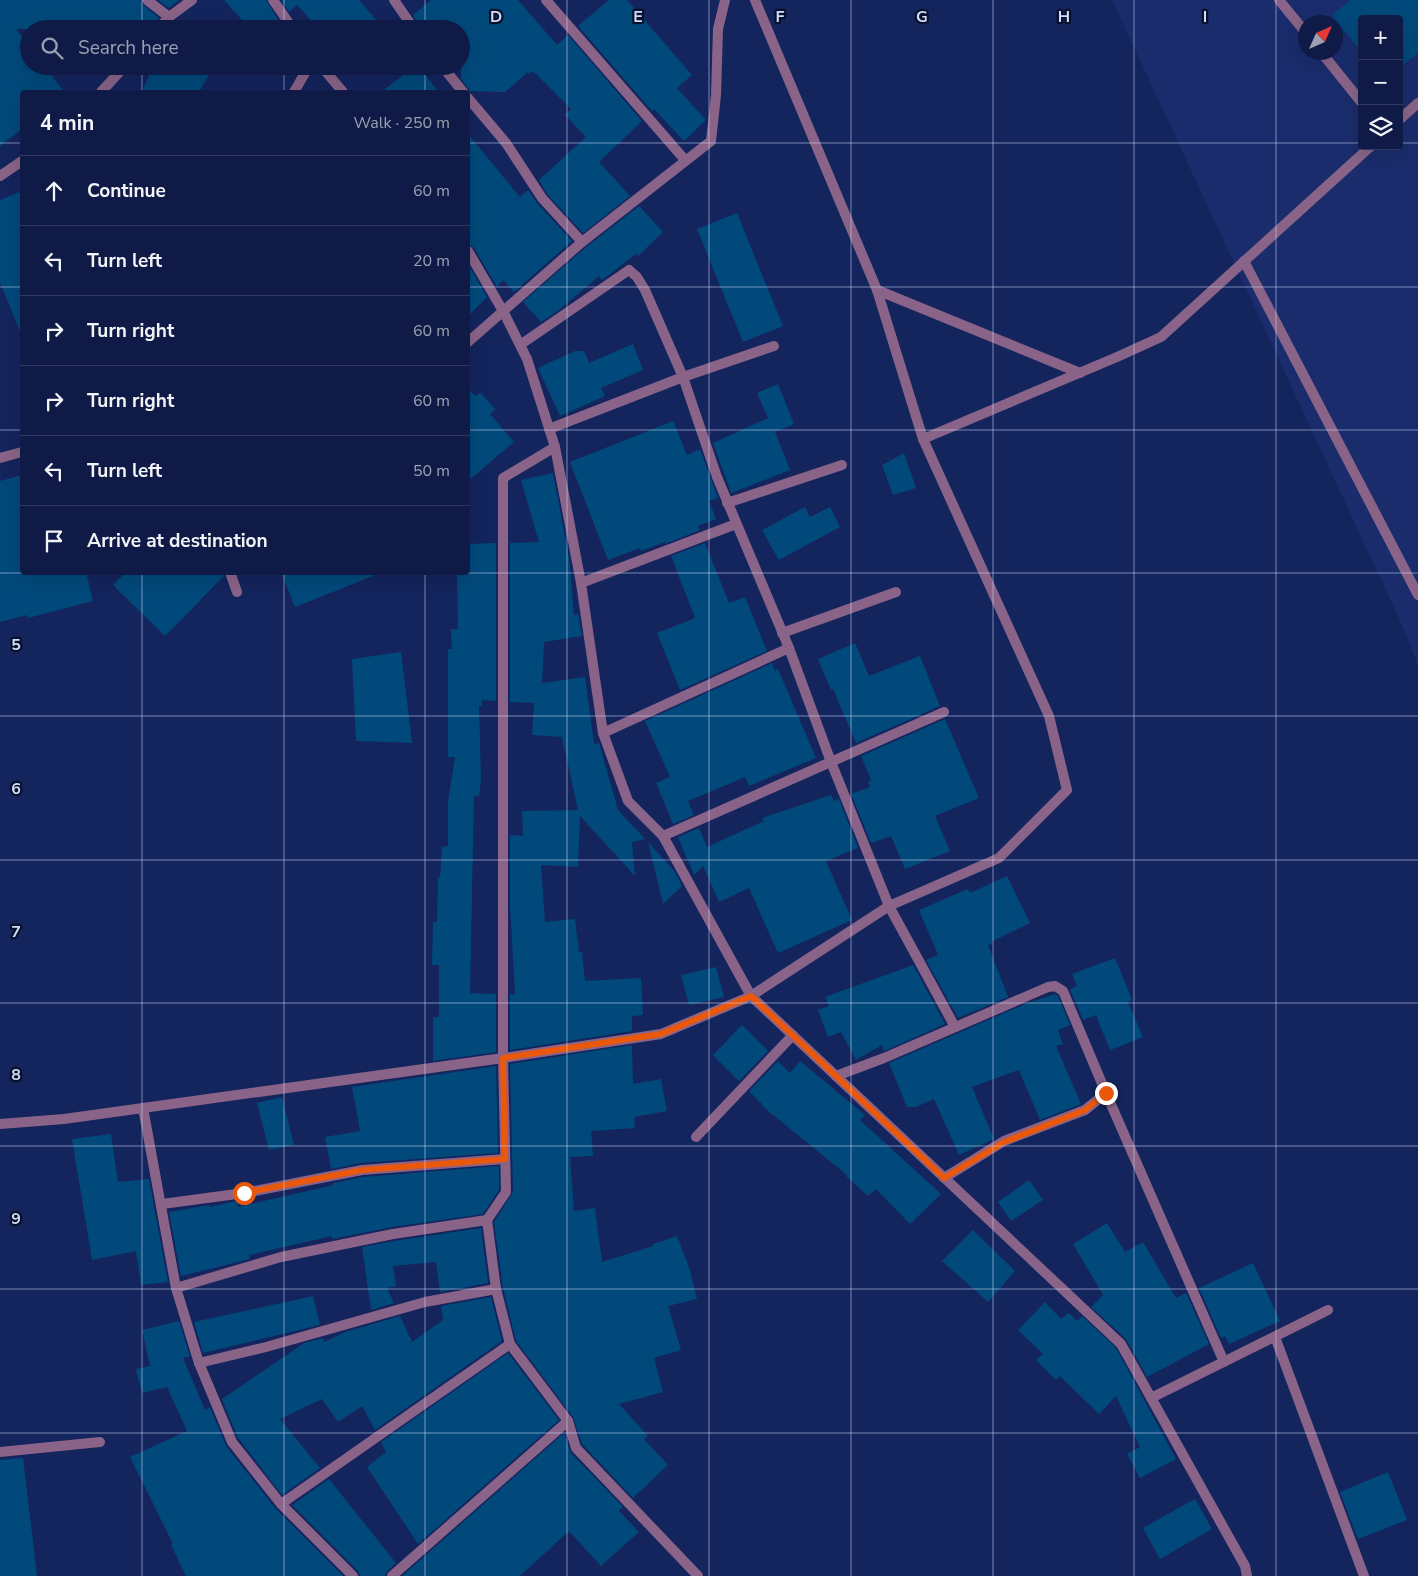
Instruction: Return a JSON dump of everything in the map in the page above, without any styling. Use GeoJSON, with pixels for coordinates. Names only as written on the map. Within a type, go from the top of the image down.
{"type":"FeatureCollection","features":[{"type":"Feature","properties":{"kind":"street"},"geometry":{"type":"LineString","coordinates":[[147,0],[169,17]]}},
{"type":"Feature","properties":{"kind":"street"},"geometry":{"type":"LineString","coordinates":[[166,20],[192,0]]}},
{"type":"Feature","properties":{"kind":"street"},"geometry":{"type":"LineString","coordinates":[[273,0],[287,20]]}},
{"type":"Feature","properties":{"kind":"street"},"geometry":{"type":"LineString","coordinates":[[394,0],[408,20]]}},
{"type":"Feature","properties":{"kind":"street"},"geometry":{"type":"LineString","coordinates":[[546,0],[685,160]]}},
{"type":"Feature","properties":{"kind":"street"},"geometry":{"type":"LineString","coordinates":[[470,340],[582,242],[685,160],[712,141],[716,95],[718,29],[725,0]]}},
{"type":"Feature","properties":{"kind":"street"},"geometry":{"type":"LineString","coordinates":[[0,1124],[64,1119],[661,1034],[751,996],[890,906],[999,858],[1067,790],[1049,716],[923,439],[877,290],[755,0]]}},
{"type":"Feature","properties":{"kind":"street"},"geometry":{"type":"LineString","coordinates":[[1279,0],[1298,23]]}},
{"type":"Feature","properties":{"kind":"street"},"geometry":{"type":"LineString","coordinates":[[1327,60],[1358,98]]}},
{"type":"Feature","properties":{"kind":"street"},"geometry":{"type":"LineString","coordinates":[[103,90],[117,75]]}},
{"type":"Feature","properties":{"kind":"street"},"geometry":{"type":"LineString","coordinates":[[295,90],[304,75]]}},
{"type":"Feature","properties":{"kind":"street"},"geometry":{"type":"LineString","coordinates":[[329,75],[341,90]]}},
{"type":"Feature","properties":{"kind":"street"},"geometry":{"type":"LineString","coordinates":[[449,75],[461,90]]}},
{"type":"Feature","properties":{"kind":"street"},"geometry":{"type":"LineString","coordinates":[[470,100],[506,143],[542,198],[582,242]]}},
{"type":"Feature","properties":{"kind":"street"},"geometry":{"type":"LineString","coordinates":[[1403,117],[1418,104]]}},
{"type":"Feature","properties":{"kind":"street"},"geometry":{"type":"LineString","coordinates":[[923,439],[1080,373],[1161,336],[1367,150]]}},
{"type":"Feature","properties":{"kind":"street"},"geometry":{"type":"LineString","coordinates":[[0,176],[20,162]]}},
{"type":"Feature","properties":{"kind":"street"},"geometry":{"type":"LineString","coordinates":[[470,254],[503,311],[527,359],[549,429],[581,583],[603,733],[628,801],[663,836],[751,996],[1121,1344],[1245,1566],[1247,1576]]}},
{"type":"Feature","properties":{"kind":"street"},"geometry":{"type":"LineString","coordinates":[[1244,261],[1418,595]]}},
{"type":"Feature","properties":{"kind":"street"},"geometry":{"type":"LineString","coordinates":[[520,345],[629,270],[637,277],[645,290],[683,378],[727,503],[789,648],[831,762],[890,906],[955,1027]]}},
{"type":"Feature","properties":{"kind":"street"},"geometry":{"type":"LineString","coordinates":[[877,290],[1080,373]]}},
{"type":"Feature","properties":{"kind":"street"},"geometry":{"type":"LineString","coordinates":[[549,429],[774,346]]}},
{"type":"Feature","properties":{"kind":"street"},"geometry":{"type":"LineString","coordinates":[[554,447],[503,478],[503,1058],[506,1192],[487,1220],[496,1289],[510,1344],[568,1421],[576,1448],[698,1576]]}},
{"type":"Feature","properties":{"kind":"street"},"geometry":{"type":"LineString","coordinates":[[0,458],[20,453]]}},
{"type":"Feature","properties":{"kind":"street"},"geometry":{"type":"LineString","coordinates":[[727,503],[842,464]]}},
{"type":"Feature","properties":{"kind":"street"},"geometry":{"type":"LineString","coordinates":[[581,583],[736,524]]}},
{"type":"Feature","properties":{"kind":"street"},"geometry":{"type":"LineString","coordinates":[[231,575],[237,592]]}},
{"type":"Feature","properties":{"kind":"street"},"geometry":{"type":"LineString","coordinates":[[782,633],[896,592]]}},
{"type":"Feature","properties":{"kind":"street"},"geometry":{"type":"LineString","coordinates":[[603,733],[789,648]]}},
{"type":"Feature","properties":{"kind":"street"},"geometry":{"type":"LineString","coordinates":[[663,836],[944,712]]}},
{"type":"Feature","properties":{"kind":"street"},"geometry":{"type":"LineString","coordinates":[[836,1076],[884,1058],[1048,987],[1055,986],[1063,991],[1224,1362]]}},
{"type":"Feature","properties":{"kind":"street"},"geometry":{"type":"LineString","coordinates":[[696,1137],[793,1036]]}},
{"type":"Feature","properties":{"kind":"street"},"geometry":{"type":"LineString","coordinates":[[944,1178],[1004,1142],[1085,1110],[1106,1093]]}},
{"type":"Feature","properties":{"kind":"street"},"geometry":{"type":"LineString","coordinates":[[144,1108],[176,1288],[199,1363],[232,1442],[281,1504],[353,1576]]}},
{"type":"Feature","properties":{"kind":"street"},"geometry":{"type":"LineString","coordinates":[[162,1204],[244,1193],[362,1170],[505,1159]]}},
{"type":"Feature","properties":{"kind":"street"},"geometry":{"type":"LineString","coordinates":[[176,1288],[280,1258],[393,1234],[487,1220]]}},
{"type":"Feature","properties":{"kind":"street"},"geometry":{"type":"LineString","coordinates":[[199,1363],[266,1347],[426,1302],[496,1289]]}},
{"type":"Feature","properties":{"kind":"street"},"geometry":{"type":"LineString","coordinates":[[1151,1398],[1328,1310]]}},
{"type":"Feature","properties":{"kind":"street"},"geometry":{"type":"LineString","coordinates":[[1275,1337],[1364,1576]]}},
{"type":"Feature","properties":{"kind":"street"},"geometry":{"type":"LineString","coordinates":[[281,1504],[510,1344]]}},
{"type":"Feature","properties":{"kind":"street"},"geometry":{"type":"LineString","coordinates":[[392,1576],[568,1421]]}},
{"type":"Feature","properties":{"kind":"street"},"geometry":{"type":"LineString","coordinates":[[0,1452],[100,1442]]}},
{"type":"Feature","properties":{"kind":"shaded area"},"geometry":{"type":"Polygon","coordinates":[[[1112,0],[1418,0],[1418,665],[1402,625],[1112,0]]]}},
{"type":"Feature","properties":{"kind":"building"},"geometry":{"type":"Polygon","coordinates":[[[0,0],[140,0],[143,5],[159,18],[158,20],[20,20],[20,29],[16,29],[20,34],[20,75],[52,75],[63,90],[20,90],[20,131],[0,146],[0,0]]]}},
{"type":"Feature","properties":{"kind":"building"},"geometry":{"type":"Polygon","coordinates":[[[158,0],[179,0],[169,8],[158,0]]]}},
{"type":"Feature","properties":{"kind":"building"},"geometry":{"type":"Polygon","coordinates":[[[224,0],[266,0],[278,20],[242,20],[224,0]]]}},
{"type":"Feature","properties":{"kind":"building"},"geometry":{"type":"Polygon","coordinates":[[[281,0],[359,0],[376,20],[311,20],[297,5],[289,12],[281,0]]]}},
{"type":"Feature","properties":{"kind":"building"},"geometry":{"type":"Polygon","coordinates":[[[431,0],[518,0],[557,45],[568,35],[642,121],[599,162],[630,196],[583,233],[547,194],[539,180],[586,137],[565,115],[571,109],[533,71],[529,74],[528,72],[505,92],[470,91],[461,79],[461,75],[470,75],[470,20],[416,20],[413,15],[431,0]]]}},
{"type":"Feature","properties":{"kind":"building"},"geometry":{"type":"Polygon","coordinates":[[[609,0],[627,0],[692,75],[677,88],[706,120],[684,141],[654,109],[652,111],[578,26],[609,0]]]}},
{"type":"Feature","properties":{"kind":"building"},"geometry":{"type":"Polygon","coordinates":[[[1351,0],[1418,0],[1418,53],[1403,65],[1403,15],[1358,15],[1358,48],[1343,29],[1343,15],[1332,15],[1351,0]]]}},
{"type":"Feature","properties":{"kind":"building"},"geometry":{"type":"Polygon","coordinates":[[[149,75],[209,75],[200,90],[143,90],[149,75]]]}},
{"type":"Feature","properties":{"kind":"building"},"geometry":{"type":"Polygon","coordinates":[[[403,75],[425,75],[437,90],[384,90],[403,75]]]}},
{"type":"Feature","properties":{"kind":"building"},"geometry":{"type":"Polygon","coordinates":[[[470,136],[520,197],[528,190],[537,203],[572,241],[514,292],[503,280],[497,287],[474,248],[470,245],[470,136]]]}},
{"type":"Feature","properties":{"kind":"building"},"geometry":{"type":"Polygon","coordinates":[[[20,192],[20,331],[0,283],[0,200],[20,192]]]}},
{"type":"Feature","properties":{"kind":"building"},"geometry":{"type":"Polygon","coordinates":[[[639,206],[663,232],[638,256],[636,254],[602,280],[599,276],[559,310],[541,322],[523,302],[586,247],[639,206]]]}},
{"type":"Feature","properties":{"kind":"building"},"geometry":{"type":"Polygon","coordinates":[[[737,213],[783,326],[743,342],[697,229],[737,213]]]}},
{"type":"Feature","properties":{"kind":"building"},"geometry":{"type":"Polygon","coordinates":[[[470,267],[487,297],[470,314],[470,267]]]}},
{"type":"Feature","properties":{"kind":"building"},"geometry":{"type":"Polygon","coordinates":[[[633,344],[643,370],[601,388],[605,396],[560,416],[538,368],[575,351],[584,351],[589,363],[633,344]]]}},
{"type":"Feature","properties":{"kind":"building"},"geometry":{"type":"Polygon","coordinates":[[[778,384],[794,424],[775,432],[790,470],[731,493],[713,443],[768,418],[757,393],[778,384]]]}},
{"type":"Feature","properties":{"kind":"building"},"geometry":{"type":"Polygon","coordinates":[[[470,390],[475,396],[481,393],[495,409],[490,414],[514,442],[470,479],[470,390]]]}},
{"type":"Feature","properties":{"kind":"building"},"geometry":{"type":"Polygon","coordinates":[[[673,421],[687,455],[700,449],[718,498],[709,501],[716,519],[698,526],[700,530],[665,544],[665,542],[641,551],[640,548],[608,560],[570,462],[673,421]]]}},
{"type":"Feature","properties":{"kind":"building"},"geometry":{"type":"Polygon","coordinates":[[[904,453],[916,488],[893,495],[882,465],[904,453]]]}},
{"type":"Feature","properties":{"kind":"building"},"geometry":{"type":"Polygon","coordinates":[[[553,473],[569,557],[574,615],[578,614],[582,636],[544,642],[542,683],[585,677],[594,744],[599,743],[618,810],[645,839],[632,842],[635,876],[580,816],[578,867],[541,865],[545,922],[575,919],[579,952],[582,952],[585,981],[641,978],[643,1015],[632,1016],[632,1031],[510,1050],[510,994],[515,994],[510,905],[510,835],[523,836],[522,811],[578,810],[562,737],[532,735],[534,703],[510,702],[510,543],[539,542],[521,480],[553,473]]]}},
{"type":"Feature","properties":{"kind":"building"},"geometry":{"type":"Polygon","coordinates":[[[20,476],[20,575],[87,575],[93,601],[28,618],[27,615],[0,622],[0,481],[20,476]]]}},
{"type":"Feature","properties":{"kind":"building"},"geometry":{"type":"Polygon","coordinates":[[[805,507],[810,517],[830,507],[840,527],[779,560],[762,530],[805,507]]]}},
{"type":"Feature","properties":{"kind":"building"},"geometry":{"type":"Polygon","coordinates":[[[496,543],[496,701],[482,700],[482,706],[479,706],[481,780],[479,796],[474,796],[470,993],[496,994],[496,1052],[433,1061],[433,1017],[439,1017],[439,965],[432,965],[433,922],[437,922],[438,877],[440,877],[442,847],[448,846],[448,802],[455,757],[448,757],[448,649],[452,649],[451,629],[458,629],[457,575],[470,575],[470,544],[496,543]]]}},
{"type":"Feature","properties":{"kind":"building"},"geometry":{"type":"Polygon","coordinates":[[[705,543],[729,603],[745,597],[767,651],[680,690],[657,633],[695,618],[671,556],[705,543]]]}},
{"type":"Feature","properties":{"kind":"building"},"geometry":{"type":"Polygon","coordinates":[[[123,575],[224,576],[165,636],[113,585],[123,575]]]}},
{"type":"Feature","properties":{"kind":"building"},"geometry":{"type":"Polygon","coordinates":[[[282,575],[375,575],[295,607],[282,575]]]}},
{"type":"Feature","properties":{"kind":"building"},"geometry":{"type":"Polygon","coordinates":[[[855,643],[869,676],[920,656],[940,706],[856,743],[818,659],[855,643]]]}},
{"type":"Feature","properties":{"kind":"building"},"geometry":{"type":"Polygon","coordinates":[[[401,652],[412,743],[356,741],[352,659],[401,652]]]}},
{"type":"Feature","properties":{"kind":"building"},"geometry":{"type":"Polygon","coordinates":[[[772,663],[775,671],[778,669],[816,758],[749,786],[745,777],[688,801],[694,815],[673,824],[656,783],[670,777],[645,721],[772,663]]]}},
{"type":"Feature","properties":{"kind":"building"},"geometry":{"type":"Polygon","coordinates":[[[945,719],[979,798],[935,816],[950,851],[905,869],[891,836],[871,843],[851,794],[870,787],[868,782],[871,780],[861,756],[945,719]]]}},
{"type":"Feature","properties":{"kind":"building"},"geometry":{"type":"Polygon","coordinates":[[[831,795],[834,801],[839,799],[858,848],[826,861],[852,920],[778,953],[749,888],[719,902],[703,866],[694,875],[678,837],[699,828],[707,847],[764,821],[762,818],[831,795]]]}},
{"type":"Feature","properties":{"kind":"building"},"geometry":{"type":"Polygon","coordinates":[[[648,842],[675,872],[682,886],[663,904],[648,842]]]}},
{"type":"Feature","properties":{"kind":"building"},"geometry":{"type":"Polygon","coordinates":[[[1007,876],[1030,923],[988,945],[1008,997],[958,1018],[926,960],[938,955],[919,910],[968,889],[970,893],[1007,876]]]}},
{"type":"Feature","properties":{"kind":"building"},"geometry":{"type":"Polygon","coordinates":[[[1115,958],[1132,1000],[1128,1002],[1143,1037],[1110,1050],[1096,1015],[1083,1020],[1070,989],[1077,986],[1072,974],[1115,958]]]}},
{"type":"Feature","properties":{"kind":"building"},"geometry":{"type":"Polygon","coordinates":[[[913,965],[945,1024],[884,1051],[882,1045],[856,1060],[841,1032],[828,1037],[818,1010],[829,1006],[825,997],[913,965]]]}},
{"type":"Feature","properties":{"kind":"building"},"geometry":{"type":"Polygon","coordinates":[[[716,967],[724,997],[689,1005],[681,975],[716,967]]]}},
{"type":"Feature","properties":{"kind":"building"},"geometry":{"type":"Polygon","coordinates":[[[1055,994],[1058,996],[1070,1025],[1058,1030],[1063,1044],[1056,1046],[1081,1104],[1040,1120],[1019,1070],[972,1087],[994,1139],[959,1155],[934,1099],[916,1107],[907,1107],[889,1063],[1025,1004],[1055,994]]]}},
{"type":"Feature","properties":{"kind":"building"},"geometry":{"type":"Polygon","coordinates":[[[742,1025],[768,1051],[739,1081],[713,1055],[742,1025]]]}},
{"type":"Feature","properties":{"kind":"building"},"geometry":{"type":"Polygon","coordinates":[[[632,1045],[633,1084],[661,1079],[667,1111],[634,1117],[635,1128],[591,1131],[593,1156],[570,1157],[574,1211],[595,1208],[602,1262],[653,1246],[653,1244],[677,1236],[690,1270],[697,1299],[668,1306],[681,1350],[654,1358],[663,1392],[619,1404],[648,1436],[644,1439],[668,1465],[633,1498],[582,1444],[573,1417],[516,1341],[503,1288],[494,1222],[513,1192],[510,1064],[632,1045]]]}},
{"type":"Feature","properties":{"kind":"building"},"geometry":{"type":"Polygon","coordinates":[[[778,1061],[790,1073],[800,1061],[865,1115],[860,1120],[941,1194],[910,1224],[876,1189],[868,1196],[847,1175],[762,1106],[749,1091],[778,1061]]]}},
{"type":"Feature","properties":{"kind":"building"},"geometry":{"type":"Polygon","coordinates":[[[496,1066],[498,1153],[361,1163],[331,1169],[325,1137],[360,1131],[352,1087],[496,1066]]]}},
{"type":"Feature","properties":{"kind":"building"},"geometry":{"type":"Polygon","coordinates":[[[282,1097],[294,1145],[269,1150],[257,1103],[282,1097]]]}},
{"type":"Feature","properties":{"kind":"building"},"geometry":{"type":"Polygon","coordinates":[[[111,1134],[118,1182],[149,1179],[168,1282],[141,1285],[136,1251],[92,1260],[72,1139],[111,1134]]]}},
{"type":"Feature","properties":{"kind":"building"},"geometry":{"type":"Polygon","coordinates":[[[499,1166],[499,1190],[483,1214],[392,1227],[332,1239],[332,1236],[249,1255],[250,1259],[181,1276],[169,1212],[209,1205],[210,1207],[237,1201],[238,1207],[363,1177],[499,1166]]]}},
{"type":"Feature","properties":{"kind":"building"},"geometry":{"type":"Polygon","coordinates":[[[1029,1180],[1043,1200],[1011,1221],[998,1202],[1029,1180]]]}},
{"type":"Feature","properties":{"kind":"building"},"geometry":{"type":"Polygon","coordinates":[[[1107,1223],[1125,1252],[1143,1242],[1176,1298],[1186,1293],[1209,1344],[1147,1377],[1126,1339],[1091,1307],[1103,1295],[1073,1244],[1107,1223]]]}},
{"type":"Feature","properties":{"kind":"building"},"geometry":{"type":"Polygon","coordinates":[[[481,1228],[488,1283],[440,1292],[436,1262],[393,1266],[396,1286],[387,1288],[394,1303],[371,1310],[362,1247],[481,1228]]]}},
{"type":"Feature","properties":{"kind":"building"},"geometry":{"type":"Polygon","coordinates":[[[973,1230],[1015,1271],[988,1302],[942,1261],[973,1230]]]}},
{"type":"Feature","properties":{"kind":"building"},"geometry":{"type":"Polygon","coordinates":[[[1253,1263],[1280,1321],[1229,1344],[1225,1336],[1221,1338],[1199,1288],[1253,1263]]]}},
{"type":"Feature","properties":{"kind":"building"},"geometry":{"type":"Polygon","coordinates":[[[313,1296],[320,1325],[203,1353],[194,1322],[313,1296]]]}},
{"type":"Feature","properties":{"kind":"building"},"geometry":{"type":"Polygon","coordinates":[[[491,1297],[502,1341],[375,1430],[362,1406],[338,1422],[322,1399],[280,1419],[320,1468],[282,1495],[238,1438],[222,1399],[304,1343],[323,1338],[324,1342],[345,1332],[400,1316],[412,1342],[443,1320],[441,1306],[491,1297]]]}},
{"type":"Feature","properties":{"kind":"building"},"geometry":{"type":"Polygon","coordinates":[[[1045,1302],[1061,1319],[1069,1313],[1077,1321],[1082,1316],[1116,1348],[1176,1459],[1140,1478],[1127,1454],[1140,1447],[1116,1396],[1099,1414],[1060,1376],[1056,1380],[1036,1360],[1043,1354],[1018,1330],[1045,1302]]]}},
{"type":"Feature","properties":{"kind":"building"},"geometry":{"type":"Polygon","coordinates":[[[179,1321],[190,1356],[183,1358],[205,1410],[210,1407],[226,1446],[276,1509],[343,1576],[186,1576],[171,1545],[173,1544],[130,1457],[187,1431],[167,1387],[142,1393],[136,1369],[150,1366],[142,1330],[179,1321]]]}},
{"type":"Feature","properties":{"kind":"building"},"geometry":{"type":"Polygon","coordinates":[[[508,1353],[559,1420],[418,1544],[367,1467],[386,1452],[381,1442],[508,1353]]]}},
{"type":"Feature","properties":{"kind":"building"},"geometry":{"type":"Polygon","coordinates":[[[564,1433],[571,1453],[623,1507],[619,1511],[639,1532],[601,1566],[569,1531],[520,1576],[402,1576],[564,1433]]]}},
{"type":"Feature","properties":{"kind":"building"},"geometry":{"type":"Polygon","coordinates":[[[23,1458],[37,1576],[0,1576],[0,1460],[23,1458]]]}},
{"type":"Feature","properties":{"kind":"building"},"geometry":{"type":"Polygon","coordinates":[[[1388,1472],[1407,1520],[1358,1539],[1340,1492],[1388,1472]]]}},
{"type":"Feature","properties":{"kind":"building"},"geometry":{"type":"Polygon","coordinates":[[[329,1479],[396,1563],[387,1571],[385,1576],[360,1576],[358,1571],[292,1505],[329,1479]]]}},
{"type":"Feature","properties":{"kind":"building"},"geometry":{"type":"Polygon","coordinates":[[[1195,1499],[1212,1529],[1160,1559],[1143,1528],[1195,1499]]]}},
{"type":"Feature","properties":{"kind":"route"},"geometry":{"type":"LineString","coordinates":[[244,1193],[362,1170],[505,1159],[503,1058],[661,1034],[751,996],[944,1178],[1004,1142],[1085,1110],[1106,1093]]}}]}
